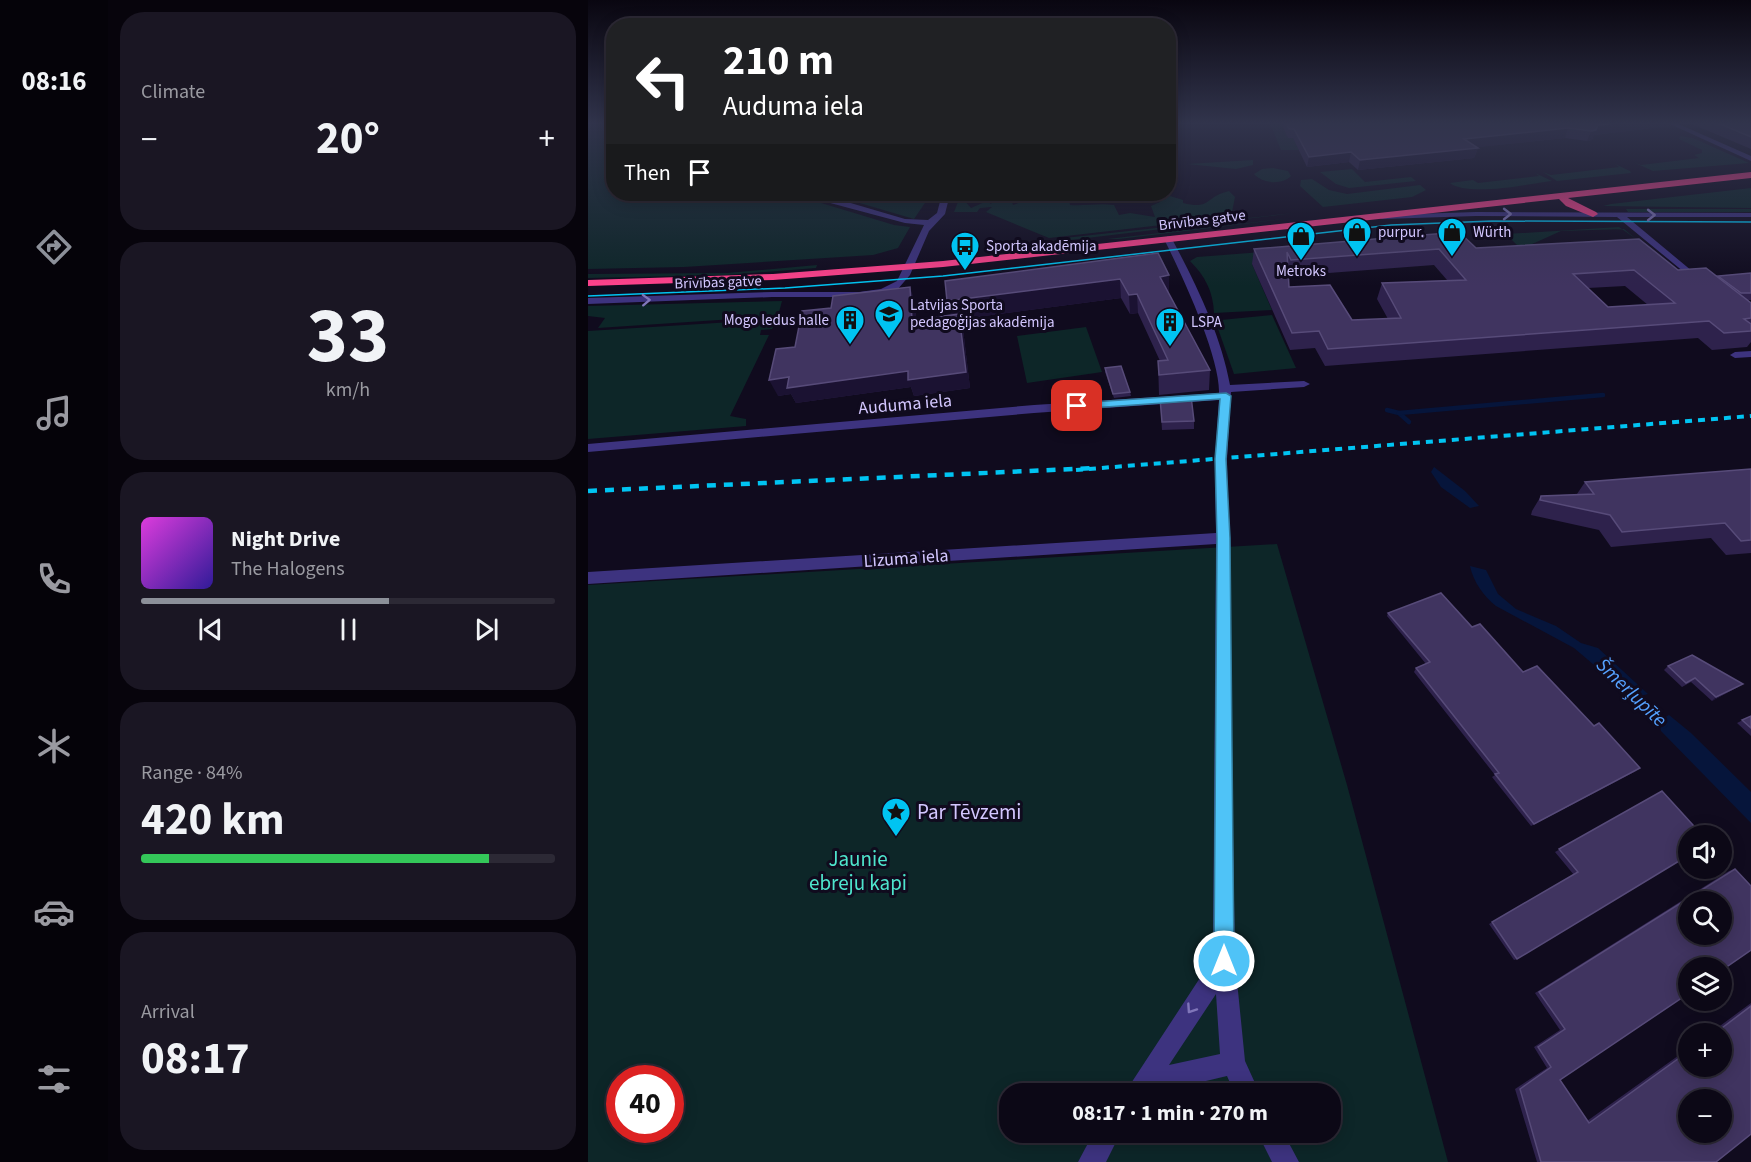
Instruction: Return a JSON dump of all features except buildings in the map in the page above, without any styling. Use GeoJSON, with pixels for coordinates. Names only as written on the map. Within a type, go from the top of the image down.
{"type":"FeatureCollection","features":[{"type":"Feature","properties":{"kind":"highway","name":"Brīvības gatve"},"geometry":{"type":"LineString","coordinates":[[588,284],[762,278],[907,267],[1732,177]]}},
{"type":"Feature","properties":{"kind":"highway"},"geometry":{"type":"LineString","coordinates":[[1562,197],[1569,204],[1593,214]]}},
{"type":"Feature","properties":{"kind":"street"},"geometry":{"type":"LineString","coordinates":[[833,201],[906,221],[931,220]]}},
{"type":"Feature","properties":{"kind":"street"},"geometry":{"type":"LineString","coordinates":[[931,220],[928,214],[938,201]]}},
{"type":"Feature","properties":{"kind":"street"},"geometry":{"type":"LineString","coordinates":[[1365,217],[1593,214],[1751,215]]}},
{"type":"Feature","properties":{"kind":"street"},"geometry":{"type":"LineString","coordinates":[[1618,214],[1706,287]]}},
{"type":"Feature","properties":{"kind":"street"},"geometry":{"type":"LineString","coordinates":[[907,267],[931,220]]}},
{"type":"Feature","properties":{"kind":"street"},"geometry":{"type":"LineString","coordinates":[[1168,239],[1184,270],[1221,366],[1226,392],[1221,459],[1224,961],[1233,1063],[1243,1083]]}},
{"type":"Feature","properties":{"kind":"street","name":"Brīvības gatve"},"geometry":{"type":"LineString","coordinates":[[588,301],[872,292],[895,288],[906,280],[907,267]]}},
{"type":"Feature","properties":{"kind":"street"},"geometry":{"type":"LineString","coordinates":[[1735,355],[1751,354]]}},
{"type":"Feature","properties":{"kind":"street","name":"Auduma iela"},"geometry":{"type":"LineString","coordinates":[[588,448],[984,415],[1304,384]]}},
{"type":"Feature","properties":{"kind":"street","name":"Lizuma iela"},"geometry":{"type":"LineString","coordinates":[[588,578],[1223,538]]}},
{"type":"Feature","properties":{"kind":"street"},"geometry":{"type":"LineString","coordinates":[[1144,1083],[1171,1037],[1224,961]]}},
{"type":"Feature","properties":{"kind":"street"},"geometry":{"type":"LineString","coordinates":[[1159,1083],[1233,1063]]}},
{"type":"Feature","properties":{"kind":"street"},"geometry":{"type":"LineString","coordinates":[[1090,1162],[1102,1143]]}},
{"type":"Feature","properties":{"kind":"street"},"geometry":{"type":"LineString","coordinates":[[1275,1143],[1286,1162]]}},
{"type":"Feature","properties":{"kind":"green space"},"geometry":{"type":"Polygon","coordinates":[[[588,177],[606,177],[606,201],[815,201],[894,225],[910,227],[898,248],[873,255],[684,267],[588,269],[588,177]]]}},
{"type":"Feature","properties":{"kind":"green space"},"geometry":{"type":"Polygon","coordinates":[[[1258,177],[1289,177],[1278,182],[1262,180],[1258,177]]]}},
{"type":"Feature","properties":{"kind":"green space"},"geometry":{"type":"Polygon","coordinates":[[[1327,177],[1360,177],[1365,182],[1411,177],[1416,181],[1349,188],[1336,184],[1327,177]]]}},
{"type":"Feature","properties":{"kind":"green space"},"geometry":{"type":"Polygon","coordinates":[[[1528,177],[1544,177],[1552,181],[1484,189],[1470,189],[1450,183],[1473,180],[1478,183],[1528,177]]]}},
{"type":"Feature","properties":{"kind":"green space"},"geometry":{"type":"Polygon","coordinates":[[[1551,177],[1592,177],[1557,181],[1551,177]]]}},
{"type":"Feature","properties":{"kind":"green space"},"geometry":{"type":"Polygon","coordinates":[[[1312,179],[1329,190],[1347,194],[1420,185],[1426,190],[1412,197],[1323,207],[1300,186],[1301,180],[1312,179]]]}},
{"type":"Feature","properties":{"kind":"green space"},"geometry":{"type":"Polygon","coordinates":[[[1751,188],[1751,208],[1603,206],[1611,204],[1751,188]]]}},
{"type":"Feature","properties":{"kind":"green space"},"geometry":{"type":"Polygon","coordinates":[[[1229,191],[1235,197],[1231,217],[1049,238],[986,212],[992,207],[980,208],[977,212],[954,212],[958,201],[965,201],[971,208],[987,201],[991,204],[992,201],[1012,201],[1013,205],[1024,201],[1069,201],[1070,205],[1114,205],[1119,215],[1130,213],[1155,217],[1151,206],[1160,201],[1176,201],[1176,198],[1183,200],[1183,203],[1199,205],[1229,191]]]}},
{"type":"Feature","properties":{"kind":"green space"},"geometry":{"type":"Polygon","coordinates":[[[853,201],[926,201],[914,219],[853,201]]]}},
{"type":"Feature","properties":{"kind":"green space"},"geometry":{"type":"Polygon","coordinates":[[[1626,209],[1751,209],[1751,212],[1628,212],[1626,209]]]}},
{"type":"Feature","properties":{"kind":"green space"},"geometry":{"type":"Polygon","coordinates":[[[1294,213],[1062,241],[1055,239],[1294,213]]]}},
{"type":"Feature","properties":{"kind":"green space"},"geometry":{"type":"Polygon","coordinates":[[[1292,218],[1119,239],[1107,239],[1292,218]]]}},
{"type":"Feature","properties":{"kind":"green space"},"geometry":{"type":"Polygon","coordinates":[[[1619,227],[1622,229],[1561,231],[1521,249],[1506,234],[1619,227]]]}},
{"type":"Feature","properties":{"kind":"green space"},"geometry":{"type":"Polygon","coordinates":[[[1330,247],[1280,260],[1252,264],[1272,310],[1214,313],[1207,284],[1190,261],[1197,257],[1330,247]]]}},
{"type":"Feature","properties":{"kind":"green space"},"geometry":{"type":"Polygon","coordinates":[[[817,265],[816,268],[726,275],[588,278],[588,274],[727,273],[817,265]]]}},
{"type":"Feature","properties":{"kind":"green space"},"geometry":{"type":"Polygon","coordinates":[[[782,301],[778,316],[598,328],[605,318],[588,316],[588,306],[782,301]]]}},
{"type":"Feature","properties":{"kind":"green space"},"geometry":{"type":"Polygon","coordinates":[[[1272,315],[1296,368],[1234,374],[1216,323],[1221,320],[1272,315]]]}},
{"type":"Feature","properties":{"kind":"green space"},"geometry":{"type":"Polygon","coordinates":[[[778,319],[772,329],[761,330],[760,335],[769,335],[730,416],[746,419],[746,426],[588,439],[588,331],[778,319]]]}},
{"type":"Feature","properties":{"kind":"green space"},"geometry":{"type":"Polygon","coordinates":[[[1086,327],[1102,372],[1027,383],[1017,336],[1086,327]]]}},
{"type":"Feature","properties":{"kind":"green space","name":"Jaunie ebreju kapi"},"geometry":{"type":"Polygon","coordinates":[[[1277,544],[1347,785],[1448,1162],[588,1162],[588,585],[1277,544]]]}},
{"type":"Feature","properties":{"kind":"water"},"geometry":{"type":"Polygon","coordinates":[[[1434,467],[1465,491],[1479,506],[1470,508],[1441,487],[1431,472],[1434,467]]]}},
{"type":"Feature","properties":{"kind":"water"},"geometry":{"type":"Polygon","coordinates":[[[1470,566],[1486,570],[1498,594],[1516,609],[1556,626],[1581,643],[1598,648],[1648,694],[1633,698],[1574,648],[1496,606],[1480,588],[1470,566]]]}},
{"type":"Feature","properties":{"kind":"water"},"geometry":{"type":"Polygon","coordinates":[[[1669,715],[1691,733],[1751,792],[1751,823],[1661,731],[1658,721],[1669,715]]]}},
{"type":"Feature","properties":{"kind":"waterway"},"geometry":{"type":"LineString","coordinates":[[1399,413],[1603,395]]}},
{"type":"Feature","properties":{"kind":"waterway","name":"Šmerļupīte"},"geometry":{"type":"LineString","coordinates":[[1387,410],[1399,413]]}},
{"type":"Feature","properties":{"kind":"waterway","name":"Šmerļupīte"},"geometry":{"type":"LineString","coordinates":[[1399,413],[1409,422]]}},
{"type":"Feature","properties":{"kind":"waterway","name":"Šmerļupīte"},"geometry":{"type":"LineString","coordinates":[[1633,693],[1664,724]]}},
{"type":"Feature","properties":{"kind":"tram line"},"geometry":{"type":"LineString","coordinates":[[588,296],[785,288],[943,276],[1391,225],[1492,221],[1751,222]]}},
{"type":"Feature","properties":{"kind":"railway"},"geometry":{"type":"LineString","coordinates":[[1076,470],[1751,416]]}},
{"type":"Feature","properties":{"kind":"railway"},"geometry":{"type":"LineString","coordinates":[[588,491],[1095,468]]}},
{"type":"Feature","properties":{"kind":"place","name":"purpur."},"geometry":{"type":"Point","coordinates":[1357,258]}},
{"type":"Feature","properties":{"kind":"place","name":"Würth"},"geometry":{"type":"Point","coordinates":[1452,258]}},
{"type":"Feature","properties":{"kind":"place","name":"Metroks"},"geometry":{"type":"Point","coordinates":[1301,262]}},
{"type":"Feature","properties":{"kind":"place","name":"Sporta akadēmija"},"geometry":{"type":"Point","coordinates":[965,272]}},
{"type":"Feature","properties":{"kind":"place","name":"Latvijas Sporta pedagoģijas akadēmija"},"geometry":{"type":"Point","coordinates":[889,340]}},
{"type":"Feature","properties":{"kind":"place","name":"Mogo ledus halle"},"geometry":{"type":"Point","coordinates":[850,346]}},
{"type":"Feature","properties":{"kind":"place","name":"LSPA"},"geometry":{"type":"Point","coordinates":[1170,348]}},
{"type":"Feature","properties":{"kind":"place","name":"Par Tēvzemi"},"geometry":{"type":"Point","coordinates":[896,838]}},
{"type":"Feature","properties":{"kind":"route"},"geometry":{"type":"LineString","coordinates":[[1077,406],[1226,396],[1221,459],[1224,961]]}}]}
